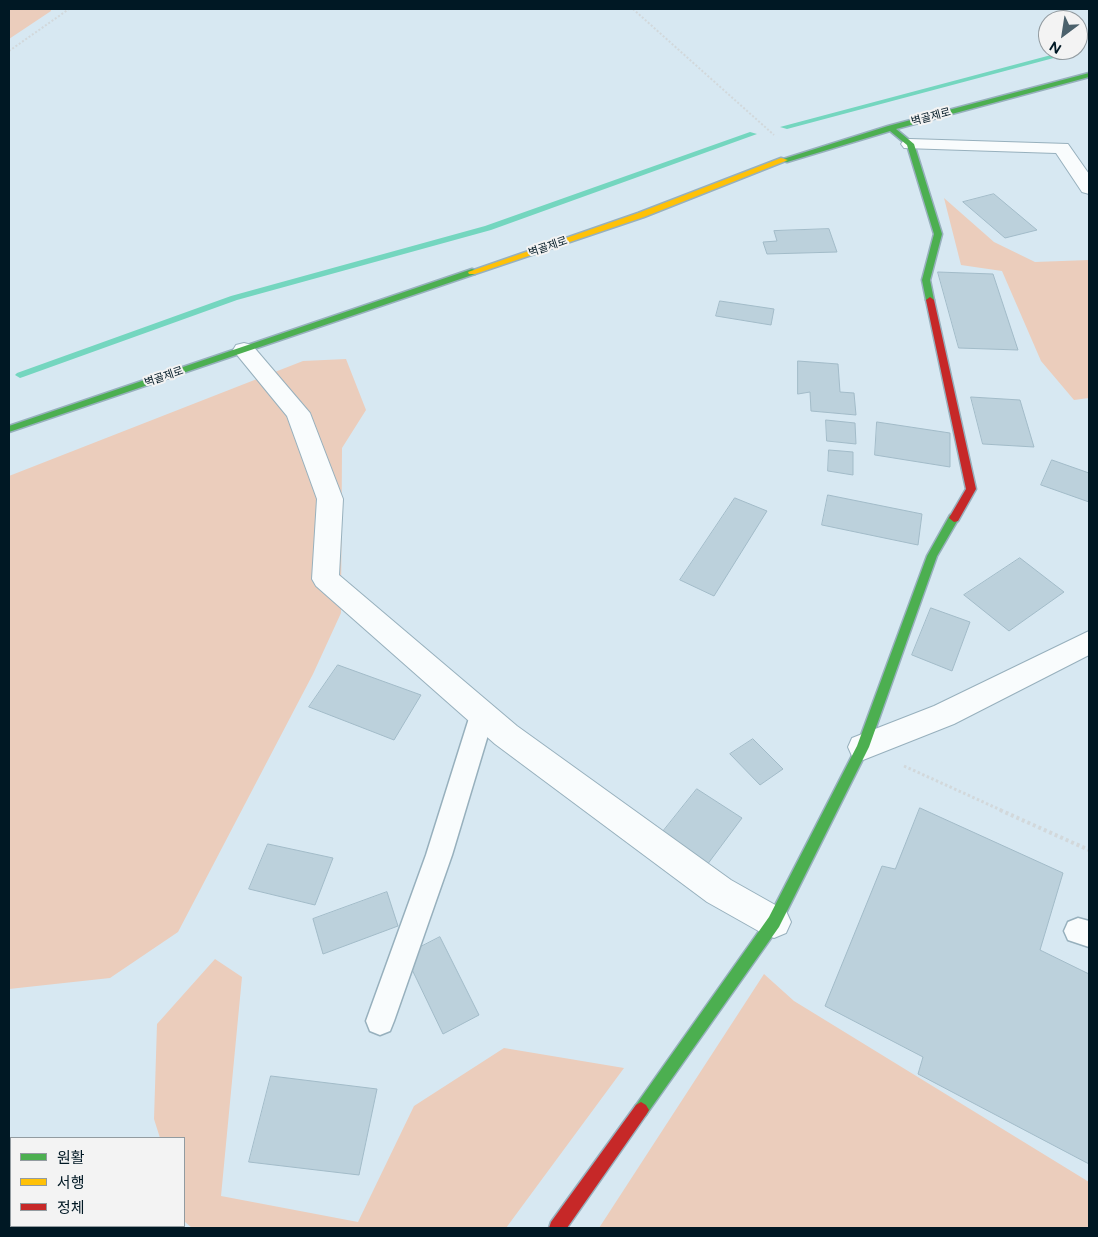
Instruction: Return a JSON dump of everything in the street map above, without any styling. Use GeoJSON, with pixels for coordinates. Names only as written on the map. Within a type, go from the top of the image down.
{"type":"FeatureCollection","features":[{"type":"Feature","properties":{"kind":"street","name":"벽골제로"},"geometry":{"type":"LineString","coordinates":[[9,429],[641,215],[796,155],[1089,75]]}},
{"type":"Feature","properties":{"kind":"street"},"geometry":{"type":"LineString","coordinates":[[557,1228],[774,922],[863,747],[932,556],[971,489],[926,280],[938,234],[910,144],[891,128]]}},
{"type":"Feature","properties":{"kind":"street"},"geometry":{"type":"LineString","coordinates":[[910,144],[1062,148],[1089,188]]}},
{"type":"Feature","properties":{"kind":"street"},"geometry":{"type":"LineString","coordinates":[[244,350],[298,413],[330,499],[325,579],[506,735],[719,891],[774,922]]}},
{"type":"Feature","properties":{"kind":"street"},"geometry":{"type":"LineString","coordinates":[[863,747],[944,715],[1089,642]]}},
{"type":"Feature","properties":{"kind":"lane"},"geometry":{"type":"LineString","coordinates":[[380,1021],[439,855],[482,714]]}},
{"type":"Feature","properties":{"kind":"path"},"geometry":{"type":"LineString","coordinates":[[9,51],[69,9]]}},
{"type":"Feature","properties":{"kind":"path"},"geometry":{"type":"LineString","coordinates":[[633,9],[796,155]]}},
{"type":"Feature","properties":{"kind":"path"},"geometry":{"type":"LineString","coordinates":[[863,747],[1089,850]]}},
{"type":"Feature","properties":{"kind":"shaded area"},"geometry":{"type":"Polygon","coordinates":[[[9,9],[51,9],[51,11],[9,39],[9,9]]]}},
{"type":"Feature","properties":{"kind":"shaded area"},"geometry":{"type":"Polygon","coordinates":[[[944,198],[994,242],[1035,262],[1089,260],[1089,398],[1074,400],[1041,361],[1002,271],[961,265],[944,198]]]}},
{"type":"Feature","properties":{"kind":"shaded area"},"geometry":{"type":"Polygon","coordinates":[[[346,359],[366,410],[342,448],[341,613],[313,674],[178,932],[110,978],[9,989],[9,476],[303,361],[346,359]]]}},
{"type":"Feature","properties":{"kind":"shaded area"},"geometry":{"type":"Polygon","coordinates":[[[215,959],[242,977],[221,1196],[358,1222],[414,1106],[504,1048],[624,1068],[506,1228],[192,1228],[185,1222],[185,1137],[160,1137],[154,1119],[157,1024],[215,959]]]}},
{"type":"Feature","properties":{"kind":"shaded area"},"geometry":{"type":"Polygon","coordinates":[[[764,974],[794,1001],[1089,1182],[1089,1228],[599,1228],[764,974]]]}},
{"type":"Feature","properties":{"kind":"building"},"geometry":{"type":"Polygon","coordinates":[[[994,194],[1037,230],[1005,238],[963,202],[994,194]]]}},
{"type":"Feature","properties":{"kind":"building"},"geometry":{"type":"Polygon","coordinates":[[[829,229],[837,252],[767,254],[763,242],[777,241],[774,231],[829,229]]]}},
{"type":"Feature","properties":{"kind":"building"},"geometry":{"type":"Polygon","coordinates":[[[938,272],[993,274],[1018,350],[959,348],[938,272]]]}},
{"type":"Feature","properties":{"kind":"building"},"geometry":{"type":"Polygon","coordinates":[[[720,301],[774,309],[771,325],[716,316],[720,301]]]}},
{"type":"Feature","properties":{"kind":"building"},"geometry":{"type":"Polygon","coordinates":[[[798,361],[838,364],[840,392],[854,393],[856,415],[811,411],[810,392],[798,394],[798,361]]]}},
{"type":"Feature","properties":{"kind":"building"},"geometry":{"type":"Polygon","coordinates":[[[971,397],[1020,400],[1034,447],[983,444],[971,397]]]}},
{"type":"Feature","properties":{"kind":"building"},"geometry":{"type":"Polygon","coordinates":[[[826,420],[855,423],[856,444],[827,441],[826,420]]]}},
{"type":"Feature","properties":{"kind":"building"},"geometry":{"type":"Polygon","coordinates":[[[877,422],[950,433],[950,467],[875,455],[877,422]]]}},
{"type":"Feature","properties":{"kind":"building"},"geometry":{"type":"Polygon","coordinates":[[[829,450],[853,452],[853,475],[828,471],[829,450]]]}},
{"type":"Feature","properties":{"kind":"building"},"geometry":{"type":"Polygon","coordinates":[[[1052,460],[1089,473],[1089,502],[1041,485],[1052,460]]]}},
{"type":"Feature","properties":{"kind":"building"},"geometry":{"type":"Polygon","coordinates":[[[828,495],[922,514],[918,545],[822,525],[828,495]]]}},
{"type":"Feature","properties":{"kind":"building"},"geometry":{"type":"Polygon","coordinates":[[[735,498],[767,511],[714,596],[680,580],[735,498]]]}},
{"type":"Feature","properties":{"kind":"building"},"geometry":{"type":"Polygon","coordinates":[[[1020,558],[1064,592],[1009,631],[964,595],[1020,558]]]}},
{"type":"Feature","properties":{"kind":"building"},"geometry":{"type":"Polygon","coordinates":[[[931,608],[970,622],[952,671],[912,655],[931,608]]]}},
{"type":"Feature","properties":{"kind":"building"},"geometry":{"type":"Polygon","coordinates":[[[338,665],[421,695],[394,740],[309,707],[338,665]]]}},
{"type":"Feature","properties":{"kind":"building"},"geometry":{"type":"Polygon","coordinates":[[[753,739],[783,769],[760,785],[730,754],[753,739]]]}},
{"type":"Feature","properties":{"kind":"building"},"geometry":{"type":"Polygon","coordinates":[[[697,789],[742,818],[707,865],[661,834],[697,789]]]}},
{"type":"Feature","properties":{"kind":"building"},"geometry":{"type":"Polygon","coordinates":[[[920,808],[1063,873],[1040,950],[1089,974],[1089,1164],[918,1074],[923,1057],[825,1006],[882,866],[895,869],[920,808]]]}},
{"type":"Feature","properties":{"kind":"building"},"geometry":{"type":"Polygon","coordinates":[[[268,844],[333,858],[315,905],[249,889],[268,844]]]}},
{"type":"Feature","properties":{"kind":"building"},"geometry":{"type":"Polygon","coordinates":[[[387,892],[398,926],[323,954],[313,919],[387,892]]]}},
{"type":"Feature","properties":{"kind":"building"},"geometry":{"type":"Polygon","coordinates":[[[440,937],[479,1015],[443,1034],[405,955],[440,937]]]}},
{"type":"Feature","properties":{"kind":"building"},"geometry":{"type":"Polygon","coordinates":[[[271,1076],[377,1089],[359,1175],[249,1162],[271,1076]]]}},
{"type":"Feature","properties":{"kind":"waterway"},"geometry":{"type":"LineString","coordinates":[[784,127],[1040,60]]}},
{"type":"Feature","properties":{"kind":"waterway"},"geometry":{"type":"LineString","coordinates":[[20,375],[234,298],[488,228],[753,134]]}},
{"type":"Feature","properties":{"kind":"traffic: fast"},"geometry":{"type":"LineString","coordinates":[[784,160],[891,128],[1089,75]]}},
{"type":"Feature","properties":{"kind":"traffic: fast"},"geometry":{"type":"LineString","coordinates":[[891,128],[910,144],[938,234],[926,280],[930,300]]}},
{"type":"Feature","properties":{"kind":"traffic: fast"},"geometry":{"type":"LineString","coordinates":[[9,429],[472,272]]}},
{"type":"Feature","properties":{"kind":"traffic: fast"},"geometry":{"type":"LineString","coordinates":[[641,1110],[774,922],[863,747],[932,556],[954,518]]}},
{"type":"Feature","properties":{"kind":"traffic: slow"},"geometry":{"type":"LineString","coordinates":[[472,272],[641,215],[784,160]]}},
{"type":"Feature","properties":{"kind":"traffic: jam"},"geometry":{"type":"LineString","coordinates":[[930,300],[971,489],[954,518]]}},
{"type":"Feature","properties":{"kind":"traffic: jam"},"geometry":{"type":"LineString","coordinates":[[557,1228],[641,1110]]}}]}
